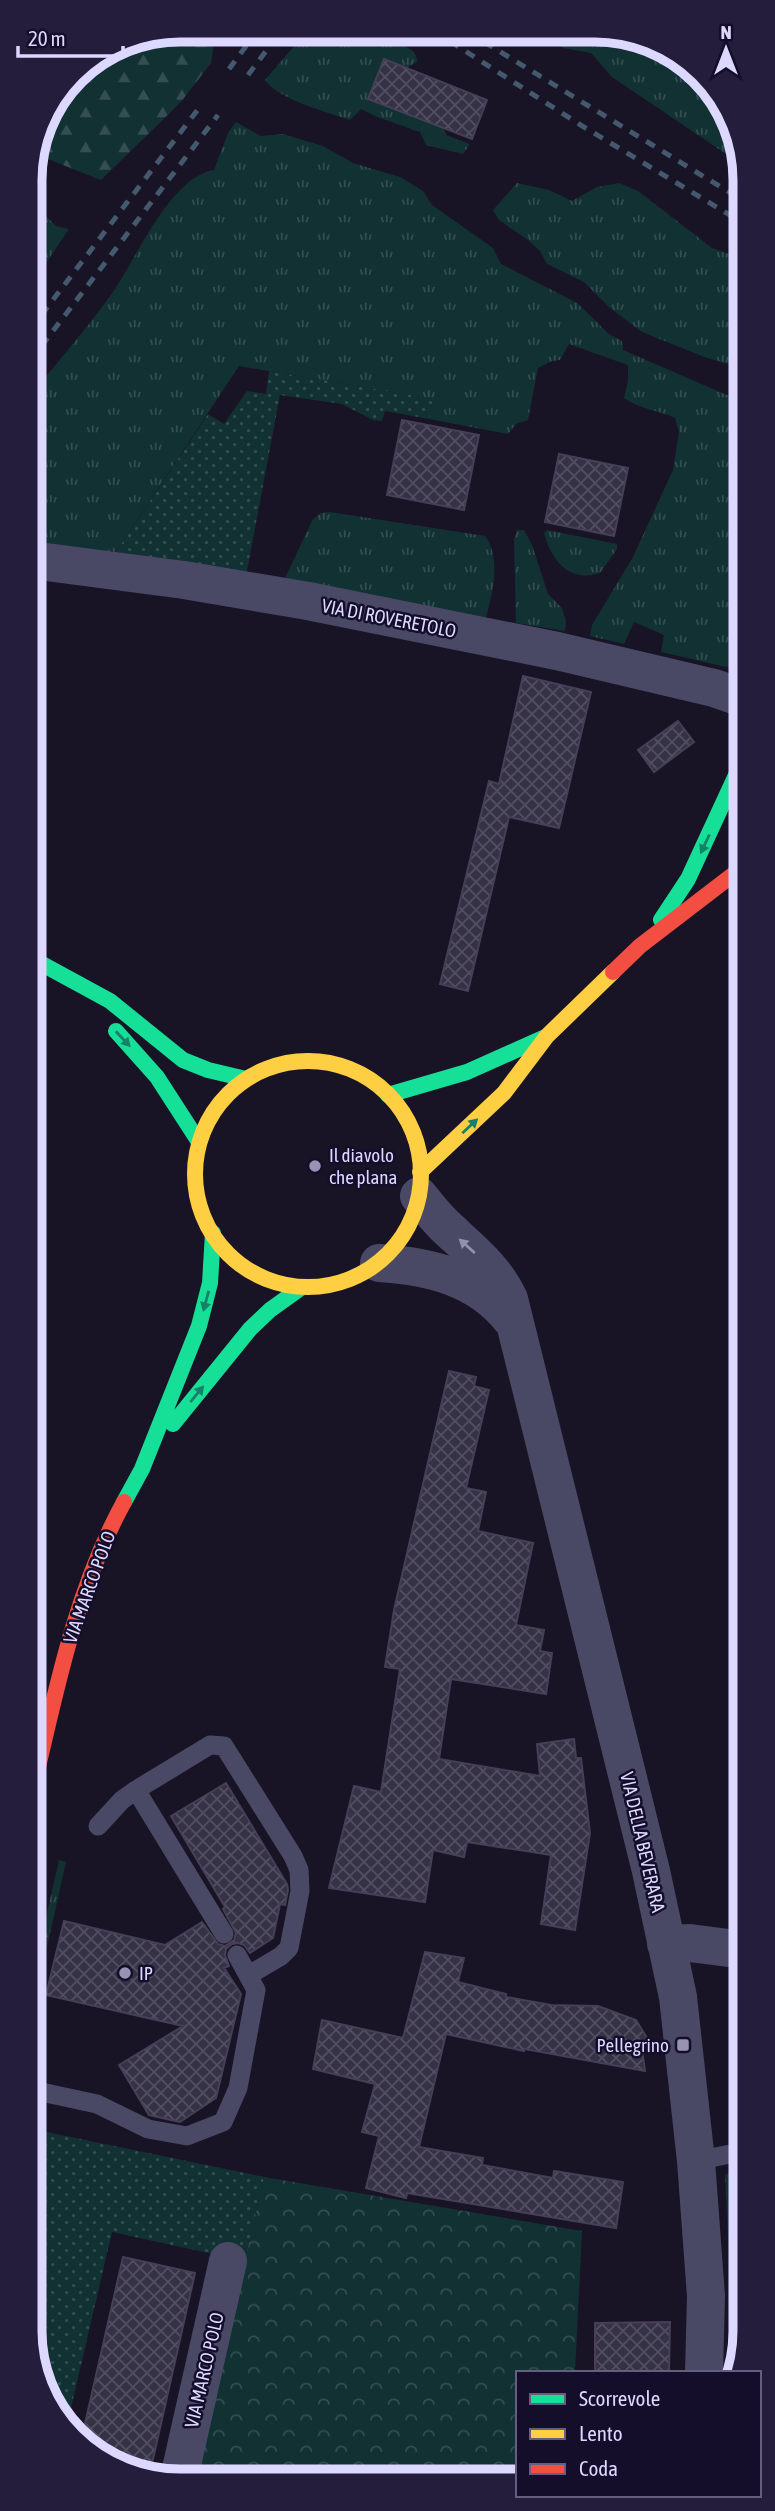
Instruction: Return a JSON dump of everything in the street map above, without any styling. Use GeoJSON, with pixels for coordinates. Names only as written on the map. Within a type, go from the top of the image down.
{"type":"FeatureCollection","features":[{"type":"Feature","properties":{"kind":"main road"},"geometry":{"type":"LineString","coordinates":[[640,946],[688,879],[733,782]]}},
{"type":"Feature","properties":{"kind":"main road"},"geometry":{"type":"LineString","coordinates":[[419,1184],[504,1093],[547,1036],[640,946],[733,875]]}},
{"type":"Feature","properties":{"kind":"main road"},"geometry":{"type":"LineString","coordinates":[[42,964],[110,1001],[183,1060],[208,1070],[246,1079]]}},
{"type":"Feature","properties":{"kind":"main road"},"geometry":{"type":"LineString","coordinates":[[58,972],[157,1077],[199,1142]]}},
{"type":"Feature","properties":{"kind":"main road"},"geometry":{"type":"LineString","coordinates":[[388,1095],[456,1078],[547,1036]]}},
{"type":"Feature","properties":{"kind":"main road"},"geometry":{"type":"LineString","coordinates":[[314,1061],[356,1071],[388,1095],[410,1125],[417,1148],[419,1184],[408,1227],[388,1254],[379,1263],[348,1279],[316,1287],[280,1284],[248,1270],[230,1255],[213,1234],[202,1210],[197,1189],[196,1159],[199,1142],[219,1102],[246,1079],[285,1063],[314,1061]]}},
{"type":"Feature","properties":{"kind":"main road","name":"VIA MARCO POLO"},"geometry":{"type":"LineString","coordinates":[[42,1752],[71,1633],[103,1545],[142,1469],[199,1326],[211,1283],[213,1234]]}},
{"type":"Feature","properties":{"kind":"main road","name":"VIA MARCO POLO"},"geometry":{"type":"LineString","coordinates":[[142,1469],[176,1420],[250,1329],[270,1310],[302,1287]]}},
{"type":"Feature","properties":{"kind":"street","name":"VIA DI ROVERETOLO"},"geometry":{"type":"LineString","coordinates":[[42,562],[184,580],[308,601],[557,651],[733,695]]}},
{"type":"Feature","properties":{"kind":"street","name":"VIA DELLA BEVERARA"},"geometry":{"type":"LineString","coordinates":[[419,1184],[442,1223],[486,1263],[509,1299],[651,1871],[678,1997],[696,2161],[706,2296],[704,2371]]}},
{"type":"Feature","properties":{"kind":"street"},"geometry":{"type":"LineString","coordinates":[[379,1263],[414,1265],[448,1274],[493,1300],[514,1323]]}},
{"type":"Feature","properties":{"kind":"street"},"geometry":{"type":"LineString","coordinates":[[666,1944],[690,1943],[733,1949]]}},
{"type":"Feature","properties":{"kind":"street","name":"VIA MARCO POLO"},"geometry":{"type":"LineString","coordinates":[[181,2469],[228,2261]]}},
{"type":"Feature","properties":{"kind":"lane"},"geometry":{"type":"LineString","coordinates":[[98,1826],[122,1800],[136,1790],[210,1745],[224,1746],[293,1856],[299,1870],[300,1891],[289,1948],[281,1956],[249,1975]]}},
{"type":"Feature","properties":{"kind":"lane"},"geometry":{"type":"LineString","coordinates":[[136,1790],[224,1934]]}},
{"type":"Feature","properties":{"kind":"lane"},"geometry":{"type":"LineString","coordinates":[[42,2092],[97,2104],[148,2129],[161,2132],[187,2136],[223,2122],[238,2088],[256,1990],[237,1955]]}},
{"type":"Feature","properties":{"kind":"lane"},"geometry":{"type":"LineString","coordinates":[[696,2161],[733,2153]]}},
{"type":"Feature","properties":{"kind":"green space"},"geometry":{"type":"Polygon","coordinates":[[[171,42],[214,42],[211,63],[181,102],[101,180],[44,158],[56,119],[82,82],[119,56],[136,49],[171,42]]]}},
{"type":"Feature","properties":{"kind":"green space"},"geometry":{"type":"Polygon","coordinates":[[[298,42],[399,42],[414,52],[418,61],[407,68],[384,59],[369,99],[425,121],[440,121],[446,135],[470,144],[463,154],[426,145],[420,132],[361,109],[350,120],[281,94],[265,80],[298,42]]]}},
{"type":"Feature","properties":{"kind":"green space"},"geometry":{"type":"Polygon","coordinates":[[[553,42],[604,42],[622,45],[639,49],[672,65],[691,80],[691,84],[695,84],[714,111],[726,136],[731,156],[612,77],[591,53],[563,48],[553,42]]]}},
{"type":"Feature","properties":{"kind":"green space"},"geometry":{"type":"Polygon","coordinates":[[[236,122],[261,136],[283,134],[323,146],[353,163],[400,177],[423,191],[432,205],[493,248],[501,264],[577,303],[609,334],[622,341],[623,350],[733,398],[733,666],[726,667],[661,652],[664,635],[634,622],[624,644],[590,636],[592,625],[633,557],[673,470],[679,432],[675,418],[636,405],[624,398],[628,365],[569,344],[560,360],[538,368],[528,420],[516,424],[508,434],[429,419],[432,399],[239,366],[116,552],[42,548],[42,382],[113,292],[169,203],[183,187],[198,176],[214,170],[228,133],[236,122]]]}},
{"type":"Feature","properties":{"kind":"green space"},"geometry":{"type":"Polygon","coordinates":[[[517,183],[549,190],[572,201],[597,187],[619,183],[638,191],[712,248],[733,255],[733,365],[707,358],[642,332],[610,308],[584,282],[547,264],[540,251],[499,220],[493,210],[517,183]]]}},
{"type":"Feature","properties":{"kind":"green space"},"geometry":{"type":"Polygon","coordinates":[[[42,212],[56,226],[69,229],[42,269],[42,212]]]}},
{"type":"Feature","properties":{"kind":"green space"},"geometry":{"type":"Polygon","coordinates":[[[269,371],[433,399],[429,419],[385,411],[382,421],[373,420],[342,404],[280,395],[246,576],[116,552],[208,414],[224,424],[247,391],[266,394],[269,371]]]}},
{"type":"Feature","properties":{"kind":"green space"},"geometry":{"type":"Polygon","coordinates":[[[330,512],[485,536],[493,555],[494,577],[485,621],[292,583],[285,578],[313,519],[321,513],[330,512]]]}},
{"type":"Feature","properties":{"kind":"green space"},"geometry":{"type":"Polygon","coordinates":[[[517,530],[524,530],[532,545],[548,594],[562,608],[566,621],[565,631],[516,623],[514,539],[517,530]]]}},
{"type":"Feature","properties":{"kind":"green space"},"geometry":{"type":"Polygon","coordinates":[[[547,530],[617,544],[617,549],[600,573],[579,575],[563,567],[551,552],[544,533],[547,530]]]}},
{"type":"Feature","properties":{"kind":"green space"},"geometry":{"type":"Polygon","coordinates":[[[59,1860],[66,1862],[42,1969],[42,1935],[59,1860]]]}},
{"type":"Feature","properties":{"kind":"green space"},"geometry":{"type":"Polygon","coordinates":[[[42,2131],[264,2177],[245,2261],[112,2232],[70,2413],[53,2384],[42,2340],[42,2131]]]}},
{"type":"Feature","properties":{"kind":"green space"},"geometry":{"type":"Polygon","coordinates":[[[733,2173],[733,2340],[725,2174],[733,2173]]]}},
{"type":"Feature","properties":{"kind":"green space"},"geometry":{"type":"Polygon","coordinates":[[[264,2177],[582,2231],[575,2371],[516,2371],[516,2469],[195,2469],[264,2177]]]}},
{"type":"Feature","properties":{"kind":"building"},"geometry":{"type":"Polygon","coordinates":[[[384,59],[487,100],[472,139],[368,99],[384,59]]]}},
{"type":"Feature","properties":{"kind":"building"},"geometry":{"type":"Polygon","coordinates":[[[402,420],[479,435],[464,510],[387,495],[402,420]]]}},
{"type":"Feature","properties":{"kind":"building"},"geometry":{"type":"Polygon","coordinates":[[[559,454],[628,468],[614,536],[545,522],[559,454]]]}},
{"type":"Feature","properties":{"kind":"building"},"geometry":{"type":"Polygon","coordinates":[[[523,676],[591,692],[559,828],[509,817],[468,991],[440,984],[489,781],[499,784],[523,676]]]}},
{"type":"Feature","properties":{"kind":"building"},"geometry":{"type":"Polygon","coordinates":[[[678,721],[694,742],[654,772],[638,750],[678,721]]]}},
{"type":"Feature","properties":{"kind":"building"},"geometry":{"type":"Polygon","coordinates":[[[449,1371],[476,1377],[474,1386],[489,1390],[466,1488],[486,1492],[478,1531],[533,1543],[516,1625],[544,1630],[540,1651],[552,1653],[546,1694],[451,1679],[439,1759],[540,1776],[537,1744],[574,1739],[576,1758],[581,1758],[590,1833],[575,1930],[541,1924],[551,1855],[467,1842],[464,1857],[433,1850],[425,1902],[329,1888],[354,1786],[381,1792],[400,1669],[385,1667],[394,1610],[449,1371]]]}},
{"type":"Feature","properties":{"kind":"building"},"geometry":{"type":"Polygon","coordinates":[[[226,1783],[287,1884],[288,1890],[285,1905],[280,1904],[273,1938],[250,1953],[244,1945],[238,1943],[226,1949],[229,1966],[224,1968],[241,1994],[216,2098],[180,2122],[149,2115],[119,2065],[183,2026],[46,1995],[64,1921],[165,1945],[202,1922],[218,1944],[225,1946],[234,1940],[236,1933],[223,1909],[225,1907],[171,1816],[226,1783]]]}},
{"type":"Feature","properties":{"kind":"building"},"geometry":{"type":"Polygon","coordinates":[[[425,1952],[464,1958],[458,1982],[506,1994],[506,1997],[551,2005],[598,2006],[636,2020],[650,2043],[641,2043],[645,2071],[525,2049],[524,2051],[446,2034],[419,2147],[483,2158],[482,2165],[553,2178],[554,2171],[623,2182],[616,2228],[407,2193],[406,2198],[366,2188],[379,2136],[362,2132],[375,2084],[313,2069],[322,2020],[403,2038],[425,1952]]]}},
{"type":"Feature","properties":{"kind":"building"},"geometry":{"type":"Polygon","coordinates":[[[123,2257],[195,2273],[152,2466],[119,2455],[83,2430],[123,2257]]]}},
{"type":"Feature","properties":{"kind":"building"},"geometry":{"type":"Polygon","coordinates":[[[670,2322],[669,2371],[595,2371],[595,2323],[670,2322]]]}},
{"type":"Feature","properties":{"kind":"railway"},"geometry":{"type":"LineString","coordinates":[[229,69],[249,42]]}},
{"type":"Feature","properties":{"kind":"railway"},"geometry":{"type":"LineString","coordinates":[[248,75],[273,42]]}},
{"type":"Feature","properties":{"kind":"railway"},"geometry":{"type":"LineString","coordinates":[[451,42],[579,124],[733,217]]}},
{"type":"Feature","properties":{"kind":"railway"},"geometry":{"type":"LineString","coordinates":[[484,42],[733,194]]}},
{"type":"Feature","properties":{"kind":"railway"},"geometry":{"type":"LineString","coordinates":[[42,314],[199,108]]}},
{"type":"Feature","properties":{"kind":"railway"},"geometry":{"type":"LineString","coordinates":[[42,345],[218,115]]}},
{"type":"Feature","properties":{"kind":"traffic: fast"},"geometry":{"type":"LineString","coordinates":[[661,920],[688,879],[733,782]]}},
{"type":"Feature","properties":{"kind":"traffic: fast"},"geometry":{"type":"LineString","coordinates":[[42,964],[110,1001],[183,1060],[208,1070],[246,1079]]}},
{"type":"Feature","properties":{"kind":"traffic: fast"},"geometry":{"type":"LineString","coordinates":[[116,1031],[157,1077],[199,1142]]}},
{"type":"Feature","properties":{"kind":"traffic: fast"},"geometry":{"type":"LineString","coordinates":[[388,1095],[467,1072],[543,1038]]}},
{"type":"Feature","properties":{"kind":"traffic: fast"},"geometry":{"type":"LineString","coordinates":[[124,1502],[142,1469],[199,1326],[210,1283],[213,1233]]}},
{"type":"Feature","properties":{"kind":"traffic: fast"},"geometry":{"type":"LineString","coordinates":[[173,1424],[250,1329],[270,1310],[302,1287]]}},
{"type":"Feature","properties":{"kind":"traffic: slow"},"geometry":{"type":"LineString","coordinates":[[420,1172],[504,1093],[547,1036],[613,972]]}},
{"type":"Feature","properties":{"kind":"traffic: slow"},"geometry":{"type":"LineString","coordinates":[[308,1061],[330,1063],[361,1074],[388,1094],[408,1121],[419,1152],[421,1174],[419,1196],[408,1227],[388,1254],[361,1274],[330,1285],[308,1287],[286,1285],[255,1274],[228,1254],[208,1227],[197,1196],[195,1174],[197,1152],[208,1121],[228,1094],[255,1074],[286,1063],[308,1061]]}},
{"type":"Feature","properties":{"kind":"traffic: jam"},"geometry":{"type":"LineString","coordinates":[[613,972],[640,946],[733,875]]}},
{"type":"Feature","properties":{"kind":"traffic: jam"},"geometry":{"type":"LineString","coordinates":[[42,1750],[79,1607],[92,1571],[124,1502]]}},
{"type":"Feature","properties":{"kind":"place","name":"Il diavolo che plana"},"geometry":{"type":"Point","coordinates":[315,1166]}},
{"type":"Feature","properties":{"kind":"place","name":"IP"},"geometry":{"type":"Point","coordinates":[125,1973]}},
{"type":"Feature","properties":{"kind":"place","name":"Pellegrino"},"geometry":{"type":"Point","coordinates":[683,2045]}}]}
